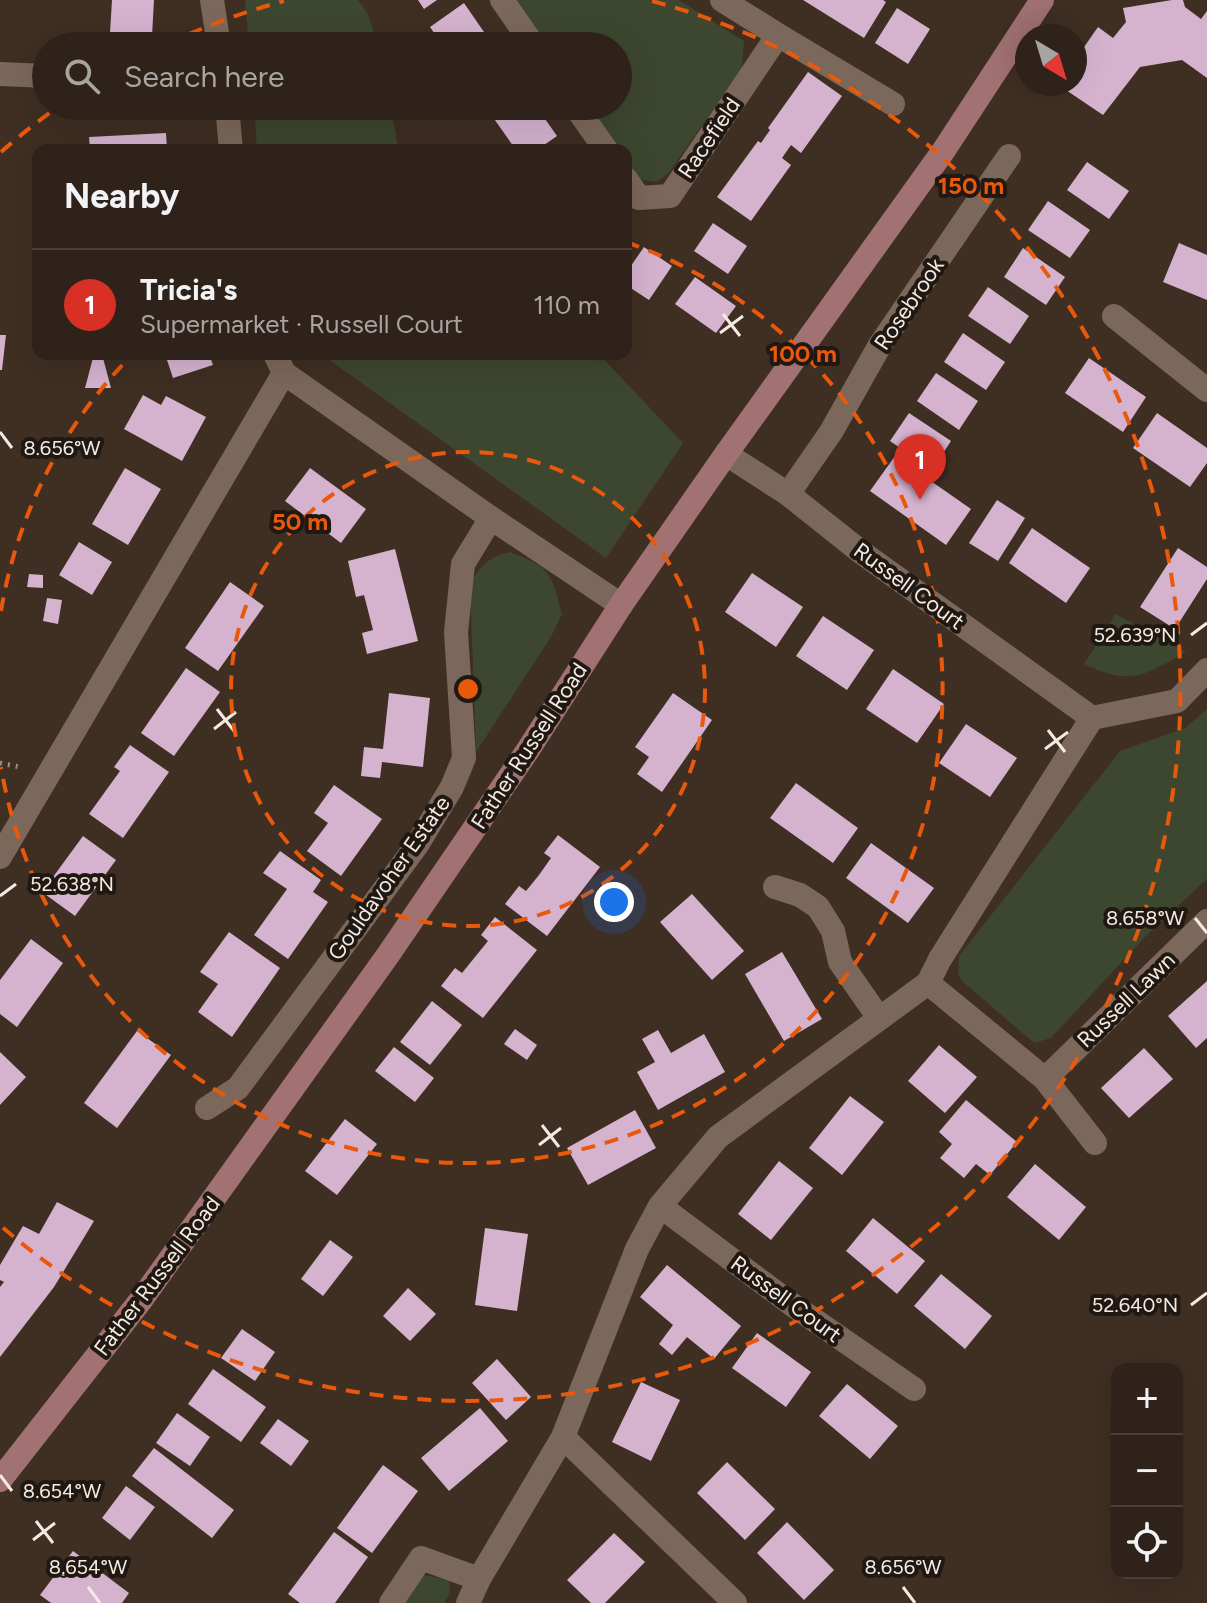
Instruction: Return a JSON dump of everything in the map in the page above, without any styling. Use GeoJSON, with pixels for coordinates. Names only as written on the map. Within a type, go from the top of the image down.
{"type":"FeatureCollection","features":[{"type":"Feature","properties":{"kind":"street"},"geometry":{"type":"LineString","coordinates":[[212,0],[217,32]]}},
{"type":"Feature","properties":{"kind":"street"},"geometry":{"type":"LineString","coordinates":[[502,0],[524,32]]}},
{"type":"Feature","properties":{"kind":"street"},"geometry":{"type":"LineString","coordinates":[[722,0],[893,104]]}},
{"type":"Feature","properties":{"kind":"street","name":"Father Russell Road"},"geometry":{"type":"LineString","coordinates":[[0,1480],[141,1300],[388,955],[528,750],[621,605],[944,150],[1042,0]]}},
{"type":"Feature","properties":{"kind":"street","name":"Racefield"},"geometry":{"type":"LineString","coordinates":[[632,188],[639,198],[670,196],[778,35]]}},
{"type":"Feature","properties":{"kind":"street"},"geometry":{"type":"LineString","coordinates":[[0,74],[32,75]]}},
{"type":"Feature","properties":{"kind":"street"},"geometry":{"type":"LineString","coordinates":[[228,120],[230,144]]}},
{"type":"Feature","properties":{"kind":"street"},"geometry":{"type":"LineString","coordinates":[[585,120],[602,144]]}},
{"type":"Feature","properties":{"kind":"street","name":"Rosebrook"},"geometry":{"type":"LineString","coordinates":[[788,494],[831,432],[880,345],[1009,156]]}},
{"type":"Feature","properties":{"kind":"street"},"geometry":{"type":"LineString","coordinates":[[1114,316],[1207,390]]}},
{"type":"Feature","properties":{"kind":"street"},"geometry":{"type":"LineString","coordinates":[[0,857],[280,363],[491,518],[621,605]]}},
{"type":"Feature","properties":{"kind":"street","name":"Russell Court"},"geometry":{"type":"LineString","coordinates":[[726,454],[788,494],[861,552],[1092,718]]}},
{"type":"Feature","properties":{"kind":"street","name":"Gouldavoher Estate"},"geometry":{"type":"LineString","coordinates":[[207,1108],[238,1088],[417,845],[452,787],[464,758],[456,632],[463,564],[491,518]]}},
{"type":"Feature","properties":{"kind":"street"},"geometry":{"type":"LineString","coordinates":[[468,1603],[563,1437],[637,1249],[660,1206],[718,1137],[928,983],[940,959],[1092,718],[1177,701],[1207,670]]}},
{"type":"Feature","properties":{"kind":"street"},"geometry":{"type":"LineString","coordinates":[[775,887],[800,895],[818,907],[833,931],[840,962],[879,1018]]}},
{"type":"Feature","properties":{"kind":"street","name":"Russell Lawn"},"geometry":{"type":"LineString","coordinates":[[1045,1079],[1207,921]]}},
{"type":"Feature","properties":{"kind":"street"},"geometry":{"type":"LineString","coordinates":[[928,983],[1045,1079],[1095,1143]]}},
{"type":"Feature","properties":{"kind":"street","name":"Russell Court"},"geometry":{"type":"LineString","coordinates":[[660,1206],[794,1306],[914,1389]]}},
{"type":"Feature","properties":{"kind":"street"},"geometry":{"type":"LineString","coordinates":[[563,1437],[735,1603]]}},
{"type":"Feature","properties":{"kind":"street"},"geometry":{"type":"LineString","coordinates":[[391,1603],[421,1558],[479,1579]]}},
{"type":"Feature","properties":{"kind":"green space"},"geometry":{"type":"Polygon","coordinates":[[[245,0],[358,0],[367,12],[374,32],[248,32],[245,0]]]}},
{"type":"Feature","properties":{"kind":"green space"},"geometry":{"type":"Polygon","coordinates":[[[516,0],[679,0],[744,41],[742,68],[668,174],[656,182],[637,179],[632,171],[632,144],[614,144],[598,120],[632,120],[632,32],[538,32],[516,0]]]}},
{"type":"Feature","properties":{"kind":"green space"},"geometry":{"type":"Polygon","coordinates":[[[255,120],[393,120],[397,144],[257,144],[255,120]]]}},
{"type":"Feature","properties":{"kind":"green space"},"geometry":{"type":"Polygon","coordinates":[[[329,360],[605,360],[683,443],[606,558],[329,360]]]}},
{"type":"Feature","properties":{"kind":"green space"},"geometry":{"type":"Polygon","coordinates":[[[510,552],[534,562],[547,573],[562,614],[551,637],[476,752],[470,586],[486,563],[510,552]]]}},
{"type":"Feature","properties":{"kind":"green space"},"geometry":{"type":"Polygon","coordinates":[[[1116,614],[1186,652],[1136,675],[1113,675],[1084,664],[1116,614]]]}},
{"type":"Feature","properties":{"kind":"green space"},"geometry":{"type":"Polygon","coordinates":[[[1207,709],[1207,879],[1146,936],[1051,1038],[1034,1043],[963,982],[958,975],[959,956],[1120,751],[1185,728],[1207,709]]]}},
{"type":"Feature","properties":{"kind":"green space"},"geometry":{"type":"Polygon","coordinates":[[[424,1575],[449,1580],[450,1593],[444,1603],[405,1603],[417,1581],[424,1575]]]}},
{"type":"Feature","properties":{"kind":"building"},"geometry":{"type":"Polygon","coordinates":[[[112,0],[154,0],[152,32],[110,32],[112,0]]]}},
{"type":"Feature","properties":{"kind":"building"},"geometry":{"type":"Polygon","coordinates":[[[418,0],[437,0],[424,9],[418,0]]]}},
{"type":"Feature","properties":{"kind":"building"},"geometry":{"type":"Polygon","coordinates":[[[803,0],[883,0],[886,2],[864,38],[803,0]]]}},
{"type":"Feature","properties":{"kind":"building"},"geometry":{"type":"Polygon","coordinates":[[[1183,0],[1185,7],[1201,19],[1207,11],[1207,78],[1182,60],[1140,67],[1103,115],[1075,96],[1087,96],[1087,43],[1098,27],[1113,38],[1126,22],[1123,8],[1183,0]]]}},
{"type":"Feature","properties":{"kind":"building"},"geometry":{"type":"Polygon","coordinates":[[[464,3],[484,32],[433,32],[430,27],[464,3]]]}},
{"type":"Feature","properties":{"kind":"building"},"geometry":{"type":"Polygon","coordinates":[[[897,8],[930,29],[908,64],[875,43],[897,8]]]}},
{"type":"Feature","properties":{"kind":"building"},"geometry":{"type":"Polygon","coordinates":[[[808,72],[842,96],[801,153],[791,145],[782,158],[791,165],[751,221],[717,197],[758,141],[761,143],[770,130],[768,128],[808,72]]]}},
{"type":"Feature","properties":{"kind":"building"},"geometry":{"type":"Polygon","coordinates":[[[495,120],[546,120],[557,136],[546,144],[512,144],[495,120]]]}},
{"type":"Feature","properties":{"kind":"building"},"geometry":{"type":"Polygon","coordinates":[[[166,133],[167,144],[90,144],[89,137],[166,133]]]}},
{"type":"Feature","properties":{"kind":"building"},"geometry":{"type":"Polygon","coordinates":[[[1087,162],[1129,191],[1109,219],[1067,190],[1087,162]]]}},
{"type":"Feature","properties":{"kind":"building"},"geometry":{"type":"Polygon","coordinates":[[[1048,201],[1090,230],[1070,258],[1028,230],[1048,201]]]}},
{"type":"Feature","properties":{"kind":"building"},"geometry":{"type":"Polygon","coordinates":[[[713,223],[747,246],[728,274],[694,251],[713,223]]]}},
{"type":"Feature","properties":{"kind":"building"},"geometry":{"type":"Polygon","coordinates":[[[1179,243],[1207,255],[1207,300],[1163,282],[1179,243]]]}},
{"type":"Feature","properties":{"kind":"building"},"geometry":{"type":"Polygon","coordinates":[[[644,247],[672,266],[649,300],[632,289],[632,264],[644,247]]]}},
{"type":"Feature","properties":{"kind":"building"},"geometry":{"type":"Polygon","coordinates":[[[1023,248],[1065,277],[1046,305],[1004,277],[1023,248]]]}},
{"type":"Feature","properties":{"kind":"building"},"geometry":{"type":"Polygon","coordinates":[[[695,277],[736,306],[716,333],[675,304],[695,277]]]}},
{"type":"Feature","properties":{"kind":"building"},"geometry":{"type":"Polygon","coordinates":[[[988,287],[1029,316],[1010,344],[968,316],[988,287]]]}},
{"type":"Feature","properties":{"kind":"building"},"geometry":{"type":"Polygon","coordinates":[[[963,333],[1005,362],[986,390],[944,362],[963,333]]]}},
{"type":"Feature","properties":{"kind":"building"},"geometry":{"type":"Polygon","coordinates":[[[0,335],[6,335],[2,370],[0,370],[0,335]]]}},
{"type":"Feature","properties":{"kind":"building"},"geometry":{"type":"Polygon","coordinates":[[[1089,358],[1146,397],[1123,432],[1065,393],[1089,358]]]}},
{"type":"Feature","properties":{"kind":"building"},"geometry":{"type":"Polygon","coordinates":[[[92,360],[104,360],[111,388],[85,388],[92,360]]]}},
{"type":"Feature","properties":{"kind":"building"},"geometry":{"type":"Polygon","coordinates":[[[167,360],[211,360],[213,365],[173,378],[167,360]]]}},
{"type":"Feature","properties":{"kind":"building"},"geometry":{"type":"Polygon","coordinates":[[[936,373],[978,401],[959,430],[917,401],[936,373]]]}},
{"type":"Feature","properties":{"kind":"building"},"geometry":{"type":"Polygon","coordinates":[[[143,395],[161,405],[166,396],[206,417],[182,461],[124,429],[143,395]]]}},
{"type":"Feature","properties":{"kind":"building"},"geometry":{"type":"Polygon","coordinates":[[[909,413],[951,441],[932,470],[890,441],[909,413]]]}},
{"type":"Feature","properties":{"kind":"building"},"geometry":{"type":"Polygon","coordinates":[[[1157,413],[1207,448],[1207,463],[1190,487],[1133,448],[1157,413]]]}},
{"type":"Feature","properties":{"kind":"building"},"geometry":{"type":"Polygon","coordinates":[[[895,456],[971,509],[946,545],[870,491],[895,456]]]}},
{"type":"Feature","properties":{"kind":"building"},"geometry":{"type":"Polygon","coordinates":[[[125,468],[161,489],[128,545],[92,524],[125,468]]]}},
{"type":"Feature","properties":{"kind":"building"},"geometry":{"type":"Polygon","coordinates":[[[310,468],[366,509],[341,543],[285,501],[310,468]]]}},
{"type":"Feature","properties":{"kind":"building"},"geometry":{"type":"Polygon","coordinates":[[[997,500],[1025,518],[998,561],[969,543],[997,500]]]}},
{"type":"Feature","properties":{"kind":"building"},"geometry":{"type":"Polygon","coordinates":[[[1032,528],[1090,568],[1066,603],[1009,563],[1032,528]]]}},
{"type":"Feature","properties":{"kind":"building"},"geometry":{"type":"Polygon","coordinates":[[[79,542],[112,562],[92,595],[59,575],[79,542]]]}},
{"type":"Feature","properties":{"kind":"building"},"geometry":{"type":"Polygon","coordinates":[[[1178,548],[1207,567],[1207,579],[1175,629],[1140,607],[1178,548]]]}},
{"type":"Feature","properties":{"kind":"building"},"geometry":{"type":"Polygon","coordinates":[[[395,549],[418,641],[367,654],[362,633],[373,630],[364,595],[356,597],[348,561],[395,549]]]}},
{"type":"Feature","properties":{"kind":"building"},"geometry":{"type":"Polygon","coordinates":[[[752,573],[803,607],[776,647],[725,612],[752,573]]]}},
{"type":"Feature","properties":{"kind":"building"},"geometry":{"type":"Polygon","coordinates":[[[29,574],[43,575],[43,588],[27,587],[29,574]]]}},
{"type":"Feature","properties":{"kind":"building"},"geometry":{"type":"Polygon","coordinates":[[[230,582],[264,606],[218,671],[185,648],[230,582]]]}},
{"type":"Feature","properties":{"kind":"building"},"geometry":{"type":"Polygon","coordinates":[[[47,598],[62,600],[58,624],[43,621],[47,598]]]}},
{"type":"Feature","properties":{"kind":"building"},"geometry":{"type":"Polygon","coordinates":[[[823,616],[874,650],[847,690],[796,656],[823,616]]]}},
{"type":"Feature","properties":{"kind":"building"},"geometry":{"type":"Polygon","coordinates":[[[186,668],[220,692],[174,756],[141,733],[186,668]]]}},
{"type":"Feature","properties":{"kind":"building"},"geometry":{"type":"Polygon","coordinates":[[[893,669],[944,704],[917,743],[866,709],[893,669]]]}},
{"type":"Feature","properties":{"kind":"building"},"geometry":{"type":"Polygon","coordinates":[[[389,693],[430,698],[423,767],[382,762],[380,778],[361,776],[364,747],[383,749],[389,693]]]}},
{"type":"Feature","properties":{"kind":"building"},"geometry":{"type":"Polygon","coordinates":[[[673,693],[712,720],[662,792],[637,774],[649,757],[635,747],[673,693]]]}},
{"type":"Feature","properties":{"kind":"building"},"geometry":{"type":"Polygon","coordinates":[[[966,724],[1017,758],[990,797],[939,763],[966,724]]]}},
{"type":"Feature","properties":{"kind":"building"},"geometry":{"type":"Polygon","coordinates":[[[130,745],[169,772],[123,838],[89,814],[120,771],[114,767],[130,745]]]}},
{"type":"Feature","properties":{"kind":"building"},"geometry":{"type":"Polygon","coordinates":[[[796,783],[858,828],[833,863],[770,818],[796,783]]]}},
{"type":"Feature","properties":{"kind":"building"},"geometry":{"type":"Polygon","coordinates":[[[334,785],[382,819],[341,876],[307,851],[328,823],[314,813],[334,785]]]}},
{"type":"Feature","properties":{"kind":"building"},"geometry":{"type":"Polygon","coordinates":[[[558,835],[600,867],[547,936],[505,904],[519,886],[526,891],[539,875],[551,858],[544,853],[558,835]]]}},
{"type":"Feature","properties":{"kind":"building"},"geometry":{"type":"Polygon","coordinates":[[[83,836],[116,860],[75,916],[42,892],[83,836]]]}},
{"type":"Feature","properties":{"kind":"building"},"geometry":{"type":"Polygon","coordinates":[[[871,843],[934,888],[908,923],[846,878],[871,843]]]}},
{"type":"Feature","properties":{"kind":"building"},"geometry":{"type":"Polygon","coordinates":[[[280,851],[321,880],[313,892],[328,902],[288,959],[254,935],[287,889],[263,873],[280,851]]]}},
{"type":"Feature","properties":{"kind":"building"},"geometry":{"type":"Polygon","coordinates":[[[692,894],[744,951],[712,980],[660,922],[692,894]]]}},
{"type":"Feature","properties":{"kind":"building"},"geometry":{"type":"Polygon","coordinates":[[[495,917],[537,950],[483,1018],[441,986],[455,968],[462,973],[488,941],[481,935],[495,917]]]}},
{"type":"Feature","properties":{"kind":"building"},"geometry":{"type":"Polygon","coordinates":[[[229,932],[280,968],[232,1037],[198,1012],[218,984],[200,972],[229,932]]]}},
{"type":"Feature","properties":{"kind":"building"},"geometry":{"type":"Polygon","coordinates":[[[31,939],[63,963],[17,1027],[0,1014],[0,980],[31,939]]]}},
{"type":"Feature","properties":{"kind":"building"},"geometry":{"type":"Polygon","coordinates":[[[782,952],[822,1019],[784,1041],[745,974],[782,952]]]}},
{"type":"Feature","properties":{"kind":"building"},"geometry":{"type":"Polygon","coordinates":[[[1207,981],[1207,1038],[1196,1048],[1168,1016],[1207,981]]]}},
{"type":"Feature","properties":{"kind":"building"},"geometry":{"type":"Polygon","coordinates":[[[432,1001],[462,1025],[430,1065],[400,1042],[432,1001]]]}},
{"type":"Feature","properties":{"kind":"building"},"geometry":{"type":"Polygon","coordinates":[[[515,1029],[537,1045],[527,1060],[504,1044],[515,1029]]]}},
{"type":"Feature","properties":{"kind":"building"},"geometry":{"type":"Polygon","coordinates":[[[658,1030],[671,1053],[704,1034],[725,1072],[658,1110],[637,1072],[655,1062],[642,1039],[658,1030]]]}},
{"type":"Feature","properties":{"kind":"building"},"geometry":{"type":"Polygon","coordinates":[[[137,1031],[171,1055],[117,1128],[84,1103],[137,1031]]]}},
{"type":"Feature","properties":{"kind":"building"},"geometry":{"type":"Polygon","coordinates":[[[939,1045],[977,1077],[945,1113],[908,1081],[939,1045]]]}},
{"type":"Feature","properties":{"kind":"building"},"geometry":{"type":"Polygon","coordinates":[[[394,1047],[434,1078],[415,1102],[375,1071],[394,1047]]]}},
{"type":"Feature","properties":{"kind":"building"},"geometry":{"type":"Polygon","coordinates":[[[1144,1048],[1173,1079],[1129,1118],[1101,1088],[1144,1048]]]}},
{"type":"Feature","properties":{"kind":"building"},"geometry":{"type":"Polygon","coordinates":[[[0,1052],[26,1077],[0,1105],[0,1052]]]}},
{"type":"Feature","properties":{"kind":"building"},"geometry":{"type":"Polygon","coordinates":[[[850,1096],[884,1122],[842,1175],[809,1148],[850,1096]]]}},
{"type":"Feature","properties":{"kind":"building"},"geometry":{"type":"Polygon","coordinates":[[[966,1100],[1017,1142],[990,1175],[976,1164],[964,1178],[940,1158],[952,1144],[939,1132],[966,1100]]]}},
{"type":"Feature","properties":{"kind":"building"},"geometry":{"type":"Polygon","coordinates":[[[635,1110],[656,1148],[588,1185],[567,1148],[635,1110]]]}},
{"type":"Feature","properties":{"kind":"building"},"geometry":{"type":"Polygon","coordinates":[[[345,1119],[377,1144],[337,1195],[305,1171],[345,1119]]]}},
{"type":"Feature","properties":{"kind":"building"},"geometry":{"type":"Polygon","coordinates":[[[779,1161],[813,1188],[771,1240],[738,1214],[779,1161]]]}},
{"type":"Feature","properties":{"kind":"building"},"geometry":{"type":"Polygon","coordinates":[[[1035,1164],[1086,1207],[1059,1240],[1007,1197],[1035,1164]]]}},
{"type":"Feature","properties":{"kind":"building"},"geometry":{"type":"Polygon","coordinates":[[[57,1202],[94,1221],[54,1287],[0,1357],[0,1287],[4,1282],[0,1280],[0,1265],[23,1226],[39,1234],[57,1202]]]}},
{"type":"Feature","properties":{"kind":"building"},"geometry":{"type":"Polygon","coordinates":[[[873,1218],[925,1261],[897,1294],[846,1251],[873,1218]]]}},
{"type":"Feature","properties":{"kind":"building"},"geometry":{"type":"Polygon","coordinates":[[[485,1228],[528,1234],[517,1311],[475,1305],[485,1228]]]}},
{"type":"Feature","properties":{"kind":"building"},"geometry":{"type":"Polygon","coordinates":[[[330,1240],[353,1257],[323,1296],[301,1279],[330,1240]]]}},
{"type":"Feature","properties":{"kind":"building"},"geometry":{"type":"Polygon","coordinates":[[[667,1265],[741,1326],[714,1359],[687,1337],[672,1355],[659,1344],[673,1325],[640,1297],[667,1265]]]}},
{"type":"Feature","properties":{"kind":"building"},"geometry":{"type":"Polygon","coordinates":[[[941,1274],[992,1316],[965,1349],[914,1306],[941,1274]]]}},
{"type":"Feature","properties":{"kind":"building"},"geometry":{"type":"Polygon","coordinates":[[[408,1288],[436,1314],[410,1341],[383,1316],[408,1288]]]}},
{"type":"Feature","properties":{"kind":"building"},"geometry":{"type":"Polygon","coordinates":[[[242,1329],[275,1352],[255,1381],[221,1358],[242,1329]]]}},
{"type":"Feature","properties":{"kind":"building"},"geometry":{"type":"Polygon","coordinates":[[[757,1333],[811,1372],[786,1407],[732,1368],[757,1333]]]}},
{"type":"Feature","properties":{"kind":"building"},"geometry":{"type":"Polygon","coordinates":[[[497,1359],[531,1397],[506,1420],[472,1383],[497,1359]]]}},
{"type":"Feature","properties":{"kind":"building"},"geometry":{"type":"Polygon","coordinates":[[[213,1369],[266,1407],[241,1442],[188,1404],[213,1369]]]}},
{"type":"Feature","properties":{"kind":"building"},"geometry":{"type":"Polygon","coordinates":[[[641,1382],[680,1400],[651,1461],[612,1442],[641,1382]]]}},
{"type":"Feature","properties":{"kind":"building"},"geometry":{"type":"Polygon","coordinates":[[[847,1384],[898,1426],[870,1459],[819,1416],[847,1384]]]}},
{"type":"Feature","properties":{"kind":"building"},"geometry":{"type":"Polygon","coordinates":[[[480,1408],[508,1441],[449,1491],[421,1458],[480,1408]]]}},
{"type":"Feature","properties":{"kind":"building"},"geometry":{"type":"Polygon","coordinates":[[[177,1413],[210,1437],[190,1466],[156,1443],[177,1413]]]}},
{"type":"Feature","properties":{"kind":"building"},"geometry":{"type":"Polygon","coordinates":[[[278,1419],[309,1441],[291,1466],[260,1443],[278,1419]]]}},
{"type":"Feature","properties":{"kind":"building"},"geometry":{"type":"Polygon","coordinates":[[[154,1448],[234,1510],[212,1538],[132,1476],[154,1448]]]}},
{"type":"Feature","properties":{"kind":"building"},"geometry":{"type":"Polygon","coordinates":[[[727,1462],[775,1509],[745,1540],[697,1493],[727,1462]]]}},
{"type":"Feature","properties":{"kind":"building"},"geometry":{"type":"Polygon","coordinates":[[[383,1465],[418,1491],[372,1553],[337,1528],[383,1465]]]}},
{"type":"Feature","properties":{"kind":"building"},"geometry":{"type":"Polygon","coordinates":[[[126,1486],[155,1507],[130,1540],[102,1518],[126,1486]]]}},
{"type":"Feature","properties":{"kind":"building"},"geometry":{"type":"Polygon","coordinates":[[[787,1522],[834,1570],[804,1600],[757,1553],[787,1522]]]}},
{"type":"Feature","properties":{"kind":"building"},"geometry":{"type":"Polygon","coordinates":[[[334,1532],[368,1557],[335,1603],[300,1603],[288,1594],[334,1532]]]}},
{"type":"Feature","properties":{"kind":"building"},"geometry":{"type":"Polygon","coordinates":[[[614,1533],[645,1562],[605,1603],[591,1603],[567,1580],[614,1533]]]}},
{"type":"Feature","properties":{"kind":"building"},"geometry":{"type":"Polygon","coordinates":[[[73,1551],[129,1593],[122,1603],[51,1603],[40,1595],[73,1551]]]}},
{"type":"Feature","properties":{"kind":"place","name":"Tricia's"},"geometry":{"type":"Point","coordinates":[920,500]}}]}
